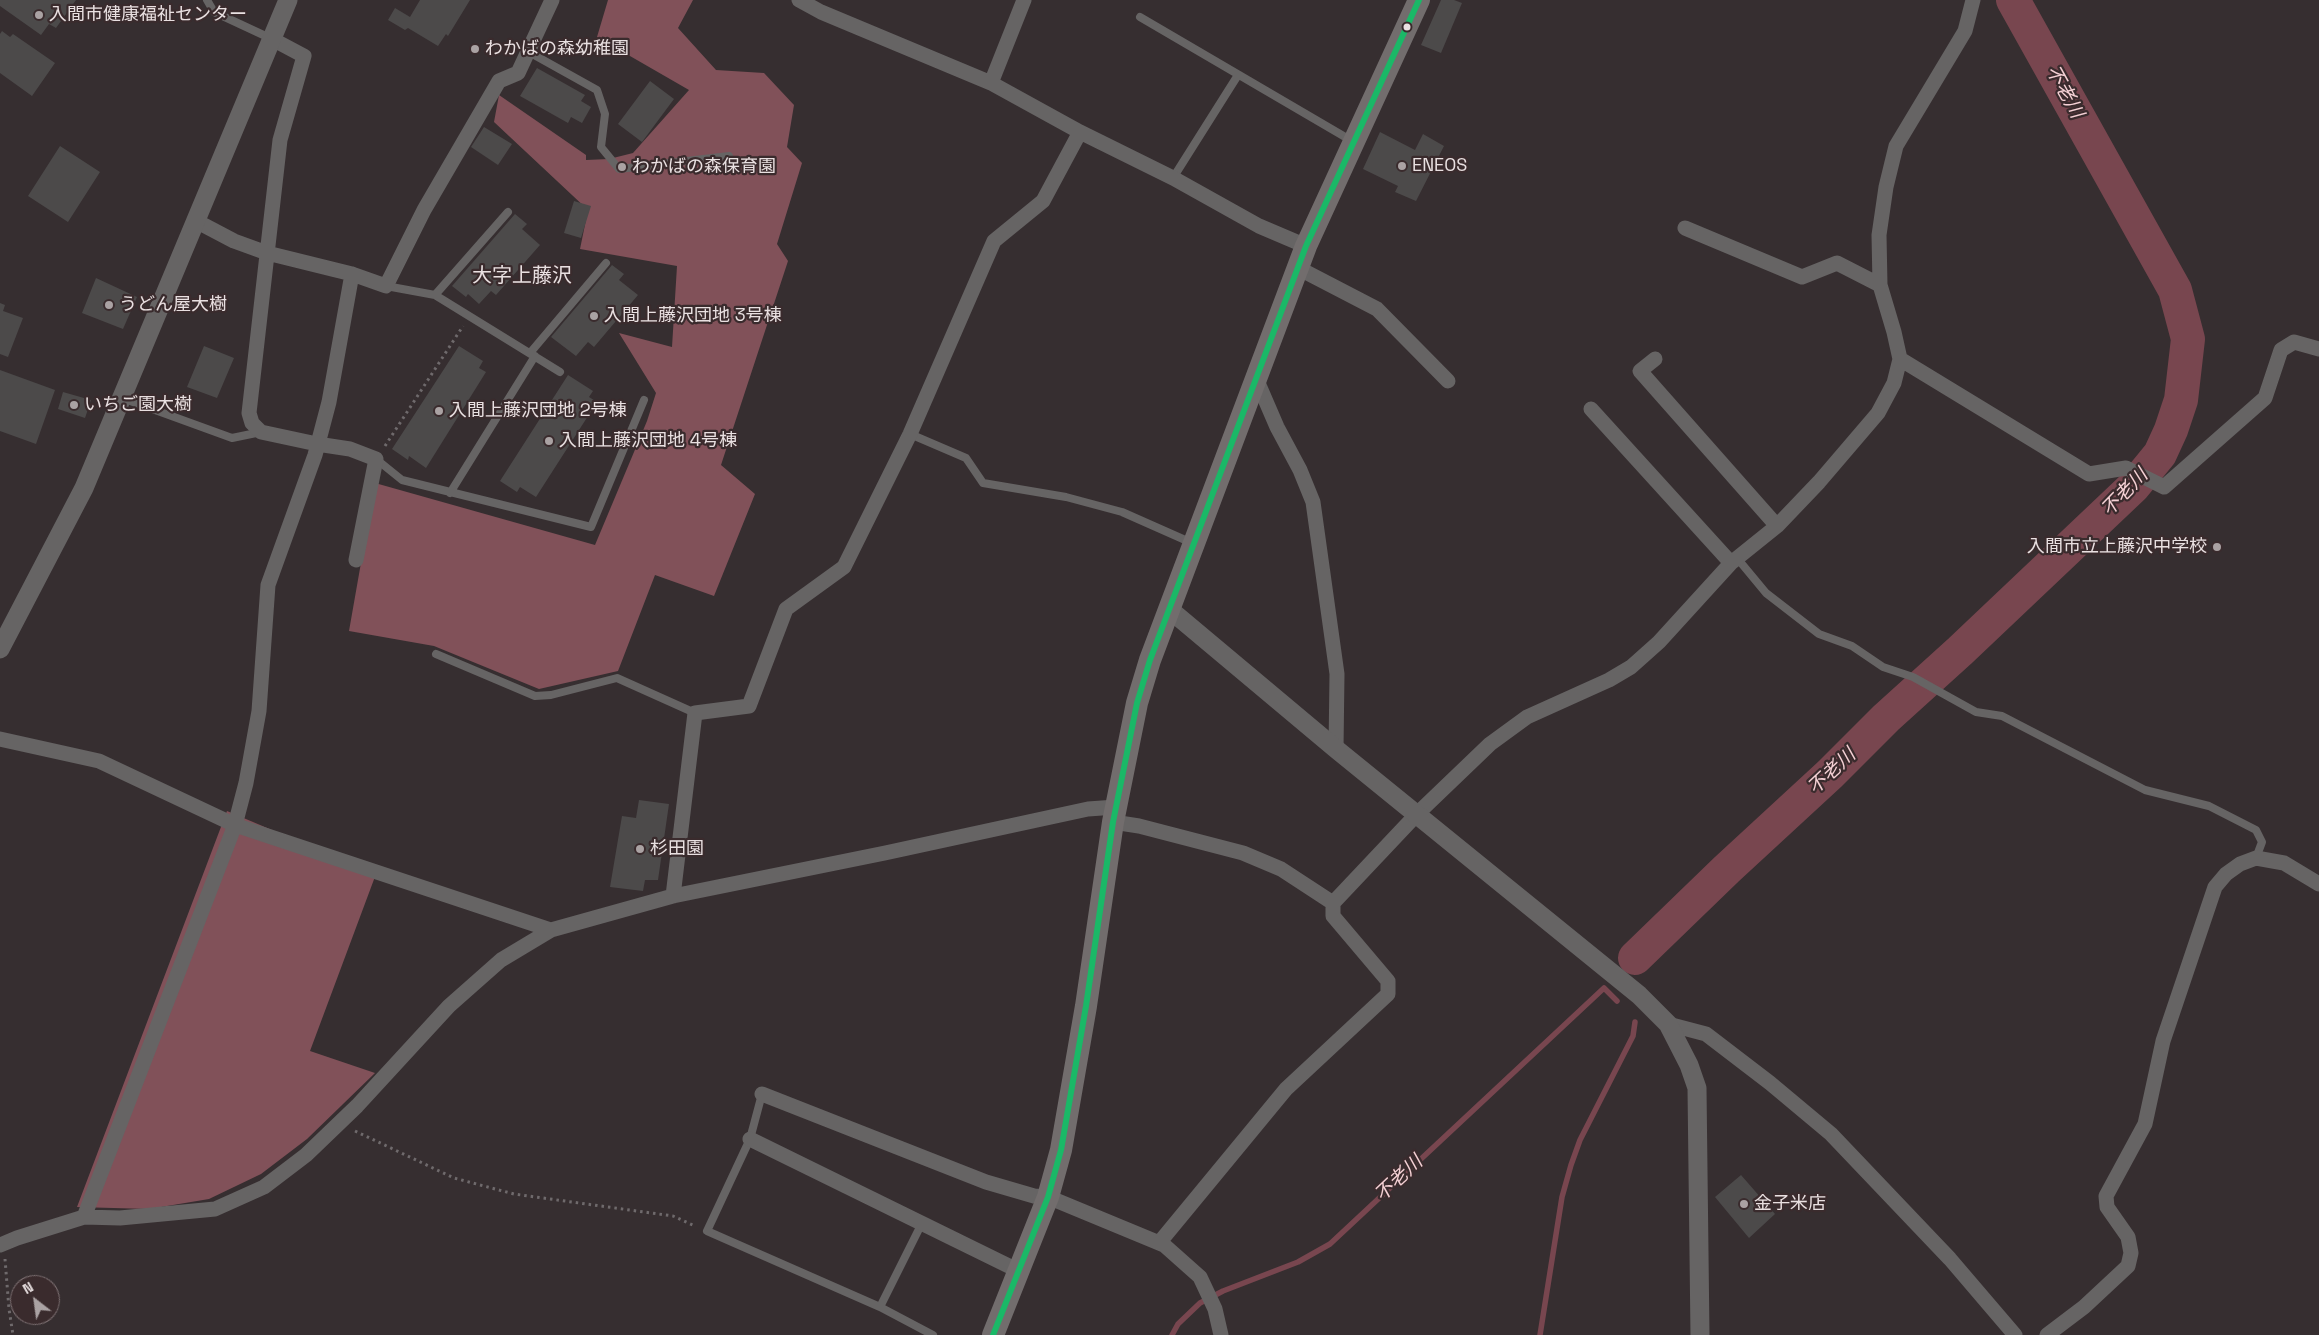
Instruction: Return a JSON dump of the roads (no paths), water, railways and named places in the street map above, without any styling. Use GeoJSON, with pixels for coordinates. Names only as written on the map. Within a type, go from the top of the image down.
{"type":"FeatureCollection","features":[{"type":"Feature","properties":{"kind":"main road"},"geometry":{"type":"LineString","coordinates":[[994,1335],[1048,1197],[1070,1104],[1115,815],[1137,703],[1150,660],[1255,376],[1306,246],[1419,0]]}},
{"type":"Feature","properties":{"kind":"street"},"geometry":{"type":"LineString","coordinates":[[0,649],[84,488],[288,0]]}},
{"type":"Feature","properties":{"kind":"street"},"geometry":{"type":"LineString","coordinates":[[196,221],[234,241],[267,253],[352,274],[386,286],[424,210],[499,80],[518,73],[552,0]]}},
{"type":"Feature","properties":{"kind":"street"},"geometry":{"type":"LineString","coordinates":[[799,0],[820,12],[991,83],[1080,132],[1173,178],[1259,226],[1306,246]]}},
{"type":"Feature","properties":{"kind":"street"},"geometry":{"type":"LineString","coordinates":[[991,83],[1024,0]]}},
{"type":"Feature","properties":{"kind":"street"},"geometry":{"type":"LineString","coordinates":[[1159,1243],[1286,1089],[1388,994],[1388,981],[1333,916],[1332,903],[1416,814],[1507,730],[1527,717],[1609,680],[1631,667],[1659,642],[1734,561],[1777,526],[1819,482],[1878,413],[1894,383],[1900,359],[1880,285],[1879,235],[1886,187],[1896,146],[1965,31],[1973,0]]}},
{"type":"Feature","properties":{"kind":"street"},"geometry":{"type":"LineString","coordinates":[[272,39],[304,56],[280,140],[248,413],[252,423],[261,432],[318,444],[350,448],[376,459],[356,560]]}},
{"type":"Feature","properties":{"kind":"street"},"geometry":{"type":"LineString","coordinates":[[673,896],[695,713],[749,706],[786,609],[844,567],[910,434],[994,242],[1043,201],[1080,132]]}},
{"type":"Feature","properties":{"kind":"street"},"geometry":{"type":"LineString","coordinates":[[1685,228],[1802,277],[1837,263],[1880,285]]}},
{"type":"Feature","properties":{"kind":"street"},"geometry":{"type":"LineString","coordinates":[[1298,268],[1377,309],[1448,381]]}},
{"type":"Feature","properties":{"kind":"street"},"geometry":{"type":"LineString","coordinates":[[84,1217],[235,825],[246,783],[259,711],[268,585],[318,444],[329,402],[352,274]]}},
{"type":"Feature","properties":{"kind":"street"},"geometry":{"type":"LineString","coordinates":[[1900,359],[2089,474],[2126,468],[2164,487],[2265,398],[2281,350],[2294,342],[2319,349]]}},
{"type":"Feature","properties":{"kind":"street"},"geometry":{"type":"LineString","coordinates":[[1655,358],[1640,371],[1777,526]]}},
{"type":"Feature","properties":{"kind":"street"},"geometry":{"type":"LineString","coordinates":[[1255,376],[1277,427],[1300,470],[1314,502],[1337,674],[1336,749]]}},
{"type":"Feature","properties":{"kind":"street"},"geometry":{"type":"LineString","coordinates":[[1591,410],[1734,561]]}},
{"type":"Feature","properties":{"kind":"street"},"geometry":{"type":"LineString","coordinates":[[1169,609],[1336,749],[1638,996],[1668,1024],[1689,1065],[1697,1088],[1700,1335]]}},
{"type":"Feature","properties":{"kind":"street"},"geometry":{"type":"LineString","coordinates":[[0,739],[99,761],[235,825],[551,930]]}},
{"type":"Feature","properties":{"kind":"street"},"geometry":{"type":"LineString","coordinates":[[2,1244],[84,1217],[120,1218],[215,1209],[264,1187],[306,1155],[338,1124],[449,1006],[502,960],[551,930],[673,896],[1088,809],[1115,815],[1139,826],[1243,853],[1281,869],[1332,903]]}},
{"type":"Feature","properties":{"kind":"street"},"geometry":{"type":"LineString","coordinates":[[2047,1335],[2084,1307],[2128,1266],[2132,1253],[2128,1237],[2107,1207],[2106,1196],[2145,1124],[2163,1041],[2215,887],[2226,874],[2240,864],[2256,858],[2284,863],[2319,884]]}},
{"type":"Feature","properties":{"kind":"street"},"geometry":{"type":"LineString","coordinates":[[1668,1024],[1706,1034],[1770,1083],[1831,1134],[1950,1259],[2015,1335]]}},
{"type":"Feature","properties":{"kind":"street"},"geometry":{"type":"LineString","coordinates":[[762,1094],[986,1182],[1034,1196],[1048,1197],[1159,1243],[1200,1277],[1215,1309],[1221,1335]]}},
{"type":"Feature","properties":{"kind":"street"},"geometry":{"type":"LineString","coordinates":[[750,1139],[1019,1271]]}},
{"type":"Feature","properties":{"kind":"lane"},"geometry":{"type":"LineString","coordinates":[[207,0],[214,12],[272,39]]}},
{"type":"Feature","properties":{"kind":"lane"},"geometry":{"type":"LineString","coordinates":[[1140,17],[1353,141]]}},
{"type":"Feature","properties":{"kind":"lane"},"geometry":{"type":"LineString","coordinates":[[527,51],[596,90],[605,114],[601,147],[619,169],[729,156]]}},
{"type":"Feature","properties":{"kind":"lane"},"geometry":{"type":"LineString","coordinates":[[1173,178],[1238,75]]}},
{"type":"Feature","properties":{"kind":"lane"},"geometry":{"type":"LineString","coordinates":[[435,295],[508,212]]}},
{"type":"Feature","properties":{"kind":"lane"},"geometry":{"type":"LineString","coordinates":[[450,493],[533,354],[606,263]]}},
{"type":"Feature","properties":{"kind":"lane"},"geometry":{"type":"LineString","coordinates":[[386,286],[435,295],[560,372]]}},
{"type":"Feature","properties":{"kind":"lane"},"geometry":{"type":"LineString","coordinates":[[122,398],[232,438],[261,432]]}},
{"type":"Feature","properties":{"kind":"lane"},"geometry":{"type":"LineString","coordinates":[[376,459],[402,480],[591,527],[644,400]]}},
{"type":"Feature","properties":{"kind":"lane"},"geometry":{"type":"LineString","coordinates":[[910,434],[966,458],[983,484],[1066,497],[1122,512],[1192,544]]}},
{"type":"Feature","properties":{"kind":"lane"},"geometry":{"type":"LineString","coordinates":[[1734,561],[1766,592],[1819,634],[1852,646],[1883,667],[1913,676],[1976,712],[2002,716],[2145,790],[2209,806],[2256,830],[2262,842],[2256,858]]}},
{"type":"Feature","properties":{"kind":"lane"},"geometry":{"type":"LineString","coordinates":[[436,654],[535,696],[551,695],[617,678],[695,713]]}},
{"type":"Feature","properties":{"kind":"lane"},"geometry":{"type":"LineString","coordinates":[[762,1094],[750,1139],[707,1231],[880,1307],[933,1335]]}},
{"type":"Feature","properties":{"kind":"lane"},"geometry":{"type":"LineString","coordinates":[[880,1307],[922,1223]]}},
{"type":"Feature","properties":{"kind":"waterway","name":"不老川"},"geometry":{"type":"LineString","coordinates":[[1635,958],[1727,869],[1830,774],[1886,718],[1960,651],[2133,487],[2160,454],[2171,430],[2181,400],[2188,339],[2175,290],[2013,0]]}},
{"type":"Feature","properties":{"kind":"waterway","name":"不老川"},"geometry":{"type":"LineString","coordinates":[[1172,1335],[1178,1324],[1200,1303],[1223,1291],[1298,1262],[1330,1244],[1604,988],[1617,1001]]}},
{"type":"Feature","properties":{"kind":"waterway"},"geometry":{"type":"LineString","coordinates":[[1540,1335],[1562,1197],[1571,1165],[1580,1140],[1633,1036],[1635,1022]]}},
{"type":"Feature","properties":{"kind":"place","name":"入間市健康福祉センター"},"geometry":{"type":"Point","coordinates":[39,15]}},
{"type":"Feature","properties":{"kind":"place","name":"わかばの森幼稚園"},"geometry":{"type":"Point","coordinates":[475,49]}},
{"type":"Feature","properties":{"kind":"place","name":"ENEOS"},"geometry":{"type":"Point","coordinates":[1402,166]}},
{"type":"Feature","properties":{"kind":"place","name":"わかばの森保育園"},"geometry":{"type":"Point","coordinates":[622,167]}},
{"type":"Feature","properties":{"kind":"place","name":"うどん屋大樹"},"geometry":{"type":"Point","coordinates":[109,305]}},
{"type":"Feature","properties":{"kind":"place","name":"入間上藤沢団地 3号棟"},"geometry":{"type":"Point","coordinates":[594,316]}},
{"type":"Feature","properties":{"kind":"place","name":"いちご園大樹"},"geometry":{"type":"Point","coordinates":[74,405]}},
{"type":"Feature","properties":{"kind":"place","name":"入間上藤沢団地 2号棟"},"geometry":{"type":"Point","coordinates":[439,411]}},
{"type":"Feature","properties":{"kind":"place","name":"入間上藤沢団地 4号棟"},"geometry":{"type":"Point","coordinates":[549,441]}},
{"type":"Feature","properties":{"kind":"place","name":"入間市立上藤沢中学校"},"geometry":{"type":"Point","coordinates":[2217,547]}},
{"type":"Feature","properties":{"kind":"place","name":"杉田園"},"geometry":{"type":"Point","coordinates":[640,849]}},
{"type":"Feature","properties":{"kind":"place","name":"金子米店"},"geometry":{"type":"Point","coordinates":[1744,1204]}},
{"type":"Feature","properties":{"kind":"district","name":"大字上藤沢"},"geometry":{"type":"Point","coordinates":[522,277]}}]}
